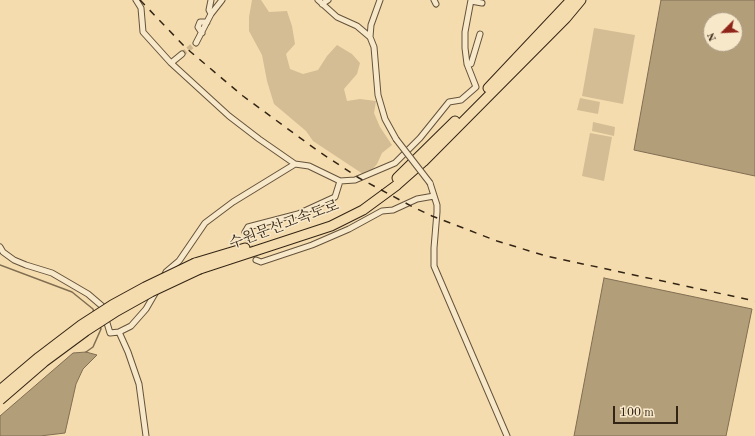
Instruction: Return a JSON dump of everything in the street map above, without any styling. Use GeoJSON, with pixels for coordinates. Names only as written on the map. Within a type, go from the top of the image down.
{"type":"FeatureCollection","features":[{"type":"Feature","properties":{"kind":"highway","name":"수원문산고속도로"},"geometry":{"type":"LineString","coordinates":[[0,390],[39,357],[81,326],[112,305],[145,287],[198,266],[329,221],[368,200],[396,178],[480,96],[571,0]]}},
{"type":"Feature","properties":{"kind":"highway","name":"수원문산고속도로"},"geometry":{"type":"LineString","coordinates":[[0,400],[44,362],[86,331],[117,311],[198,266],[332,226],[363,210],[397,185],[422,162],[550,34],[581,0]]}},
{"type":"Feature","properties":{"kind":"street"},"geometry":{"type":"LineString","coordinates":[[136,0],[141,8],[143,32],[171,63],[230,116],[258,139],[295,164],[310,166],[340,181],[355,180],[395,163],[420,138],[449,102],[461,100],[476,87],[467,64],[465,32],[471,0],[482,3]]}},
{"type":"Feature","properties":{"kind":"street"},"geometry":{"type":"LineString","coordinates":[[211,0],[209,10],[211,14]]}},
{"type":"Feature","properties":{"kind":"street"},"geometry":{"type":"LineString","coordinates":[[196,43],[211,14],[222,0]]}},
{"type":"Feature","properties":{"kind":"street"},"geometry":{"type":"LineString","coordinates":[[318,0],[337,17],[357,26],[370,37],[374,46],[378,95],[385,119],[396,139],[430,183],[434,196],[438,212],[434,248],[436,270],[506,436]]}},
{"type":"Feature","properties":{"kind":"street"},"geometry":{"type":"LineString","coordinates":[[322,4],[328,0]]}},
{"type":"Feature","properties":{"kind":"street"},"geometry":{"type":"LineString","coordinates":[[370,37],[371,25],[380,0]]}},
{"type":"Feature","properties":{"kind":"street"},"geometry":{"type":"LineString","coordinates":[[467,64],[471,64],[480,34]]}},
{"type":"Feature","properties":{"kind":"street"},"geometry":{"type":"LineString","coordinates":[[171,63],[182,54]]}},
{"type":"Feature","properties":{"kind":"street"},"geometry":{"type":"LineString","coordinates":[[0,247],[3,252],[14,260],[52,273],[88,294],[102,306],[110,333],[119,332],[131,326],[146,309],[166,272],[179,261],[205,223],[233,202],[280,175],[295,164]]}},
{"type":"Feature","properties":{"kind":"street"},"geometry":{"type":"LineString","coordinates":[[245,232],[248,227],[298,214],[335,197],[340,181]]}},
{"type":"Feature","properties":{"kind":"street"},"geometry":{"type":"LineString","coordinates":[[256,260],[261,262],[312,245],[349,229],[382,211],[393,210],[417,199],[434,196]]}},
{"type":"Feature","properties":{"kind":"street"},"geometry":{"type":"LineString","coordinates":[[119,332],[125,343],[139,384],[146,436]]}},
{"type":"Feature","properties":{"kind":"shaded area"},"geometry":{"type":"Polygon","coordinates":[[[252,0],[261,0],[269,12],[287,11],[292,26],[295,44],[286,54],[290,69],[303,74],[318,70],[327,56],[337,45],[352,54],[360,63],[357,74],[344,89],[347,101],[360,99],[376,101],[374,113],[380,127],[392,145],[382,153],[377,164],[366,176],[313,141],[306,131],[274,104],[267,81],[262,55],[249,31],[249,17],[252,0]]]}},
{"type":"Feature","properties":{"kind":"shaded area"},"geometry":{"type":"Polygon","coordinates":[[[661,0],[755,0],[755,176],[634,150],[661,0]]]}},
{"type":"Feature","properties":{"kind":"shaded area"},"geometry":{"type":"Polygon","coordinates":[[[594,28],[635,35],[623,104],[582,96],[594,28]]]}},
{"type":"Feature","properties":{"kind":"shaded area"},"geometry":{"type":"Polygon","coordinates":[[[580,98],[600,102],[598,114],[577,110],[580,98]]]}},
{"type":"Feature","properties":{"kind":"shaded area"},"geometry":{"type":"Polygon","coordinates":[[[593,122],[615,127],[614,136],[592,131],[593,122]]]}},
{"type":"Feature","properties":{"kind":"shaded area"},"geometry":{"type":"Polygon","coordinates":[[[590,133],[612,137],[604,181],[582,176],[590,133]]]}},
{"type":"Feature","properties":{"kind":"shaded area"},"geometry":{"type":"Polygon","coordinates":[[[604,278],[752,309],[726,436],[574,436],[604,278]]]}},
{"type":"Feature","properties":{"kind":"shaded area"},"geometry":{"type":"Polygon","coordinates":[[[86,352],[97,355],[83,369],[76,384],[65,433],[40,436],[0,436],[0,416],[73,353],[86,352]]]}},
{"type":"Feature","properties":{"kind":"waterway"},"geometry":{"type":"LineString","coordinates":[[0,265],[72,292],[93,309],[94,313]]}},
{"type":"Feature","properties":{"kind":"waterway"},"geometry":{"type":"LineString","coordinates":[[86,352],[93,347],[101,329],[100,326]]}},
{"type":"Feature","properties":{"kind":"tunnel"},"geometry":{"type":"LineString","coordinates":[[182,54],[196,43]]}},
{"type":"Feature","properties":{"kind":"tunnel"},"geometry":{"type":"LineString","coordinates":[[245,232],[256,260]]}},
{"type":"Feature","properties":{"kind":"railway"},"geometry":{"type":"LineString","coordinates":[[140,0],[186,48],[243,96],[318,151],[359,178],[413,207],[432,216],[497,241],[546,256],[755,301]]}}]}
